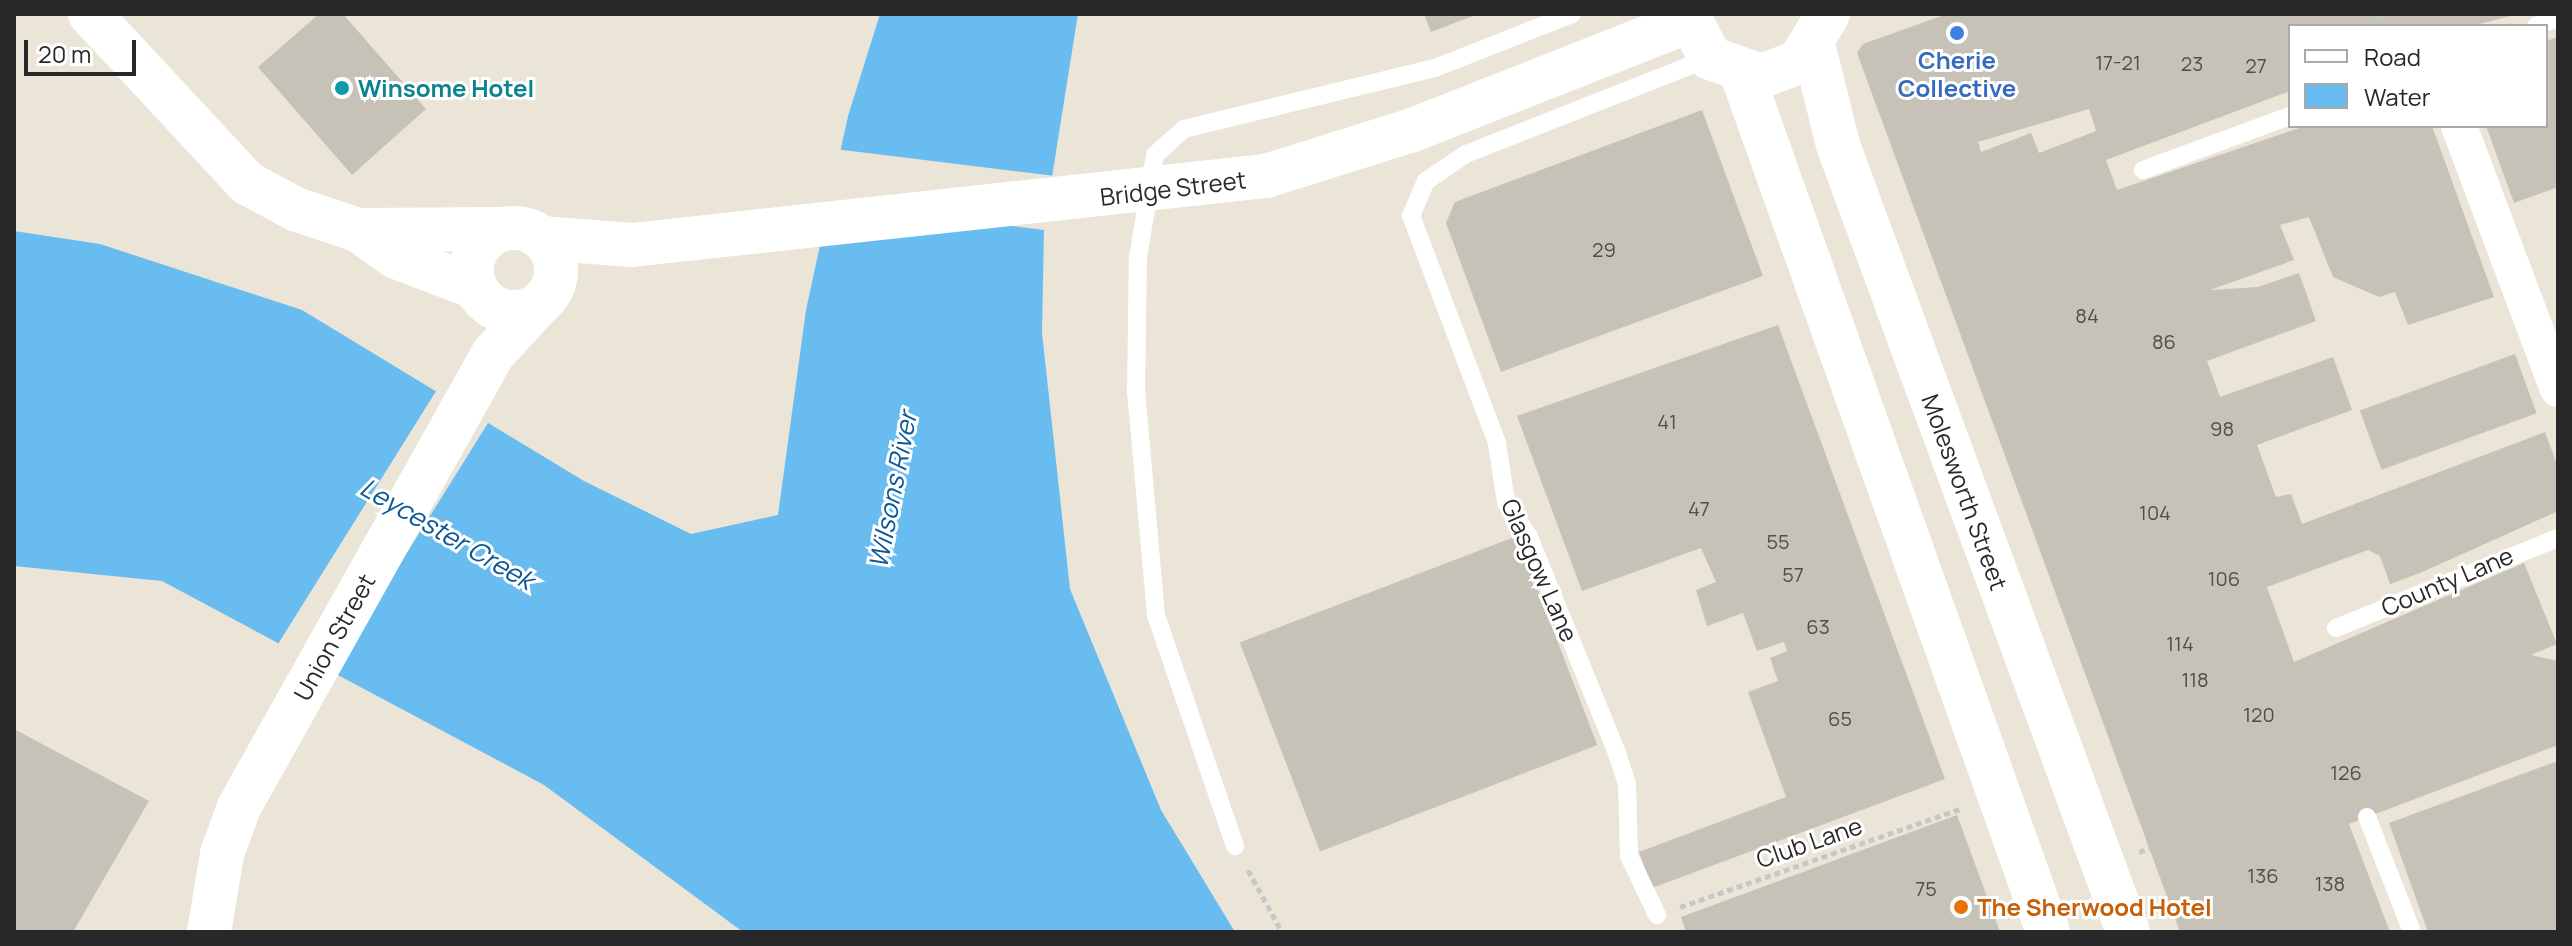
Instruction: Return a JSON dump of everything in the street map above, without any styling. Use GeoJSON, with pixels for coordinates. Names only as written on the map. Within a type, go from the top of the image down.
{"type":"FeatureCollection","features":[{"type":"Feature","properties":{"kind":"main road","name":"Bridge Street"},"geometry":{"type":"LineString","coordinates":[[90,14],[225,167],[295,209],[358,230],[396,257],[482,296]]}},
{"type":"Feature","properties":{"kind":"main road","name":"Bridge Street"},"geometry":{"type":"LineString","coordinates":[[358,230],[522,234],[632,245],[1199,188],[1337,155],[1511,90],[1707,42],[1781,71],[1825,23]]}},
{"type":"Feature","properties":{"kind":"main road","name":"Molesworth Street"},"geometry":{"type":"LineString","coordinates":[[1825,23],[1838,145],[2128,932]]}},
{"type":"Feature","properties":{"kind":"main road"},"geometry":{"type":"LineString","coordinates":[[1707,42],[2048,932]]}},
{"type":"Feature","properties":{"kind":"main road"},"geometry":{"type":"LineString","coordinates":[[482,296],[513,313],[544,298],[556,268],[522,234],[476,252],[482,296],[493,354]]}},
{"type":"Feature","properties":{"kind":"main road","name":"Bridge Street"},"geometry":{"type":"LineString","coordinates":[[544,298],[632,245]]}},
{"type":"Feature","properties":{"kind":"main road","name":"Union Street"},"geometry":{"type":"LineString","coordinates":[[209,932],[222,854],[239,807],[493,354],[544,298]]}},
{"type":"Feature","properties":{"kind":"street"},"geometry":{"type":"LineString","coordinates":[[2460,128],[2558,389]]}},
{"type":"Feature","properties":{"kind":"lane"},"geometry":{"type":"LineString","coordinates":[[1235,846],[1156,615],[1136,392],[1138,257],[1155,155],[1184,129],[1435,68],[1572,14]]}},
{"type":"Feature","properties":{"kind":"lane","name":"Glasgow Lane"},"geometry":{"type":"LineString","coordinates":[[1657,915],[1629,856],[1627,784],[1617,753],[1529,537],[1506,502],[1497,443],[1411,216],[1426,181],[1466,154],[1707,42]]}},
{"type":"Feature","properties":{"kind":"lane"},"geometry":{"type":"LineString","coordinates":[[2143,170],[2288,117]]}},
{"type":"Feature","properties":{"kind":"lane","name":"County Lane"},"geometry":{"type":"LineString","coordinates":[[2336,628],[2558,538]]}},
{"type":"Feature","properties":{"kind":"lane"},"geometry":{"type":"LineString","coordinates":[[2367,817],[2412,932]]}},
{"type":"Feature","properties":{"kind":"path","name":"Club Lane"},"geometry":{"type":"LineString","coordinates":[[1657,915],[1974,804]]}},
{"type":"Feature","properties":{"kind":"path"},"geometry":{"type":"LineString","coordinates":[[1235,846],[1282,932]]}},
{"type":"Feature","properties":{"kind":"water"},"geometry":{"type":"Polygon","coordinates":[[[880,14],[1078,14],[1044,227],[1042,333],[1070,589],[1161,810],[1235,932],[743,932],[544,785],[162,581],[14,566],[14,231],[100,244],[302,310],[584,481],[691,534],[778,515],[806,310],[848,116],[880,14]]]}},
{"type":"Feature","properties":{"kind":"pier"},"geometry":{"type":"Polygon","coordinates":[[[827,148],[1055,176],[1048,231],[820,203],[827,148]]]}},
{"type":"Feature","properties":{"kind":"pier"},"geometry":{"type":"Polygon","coordinates":[[[438,388],[490,420],[328,679],[276,647],[438,388]]]}},
{"type":"Feature","properties":{"kind":"building","name":"Winsome Hotel"},"geometry":{"type":"Polygon","coordinates":[[[319,14],[343,14],[426,109],[352,175],[258,67],[319,14]]]}},
{"type":"Feature","properties":{"kind":"building"},"geometry":{"type":"Polygon","coordinates":[[[1424,14],[1478,14],[1431,32],[1424,14]]]}},
{"type":"Feature","properties":{"kind":"building"},"geometry":{"type":"Polygon","coordinates":[[[1947,14],[2518,14],[2479,24],[2288,24],[2288,92],[2106,160],[2117,190],[2299,128],[2433,128],[2494,297],[2408,325],[2395,292],[2379,297],[2333,277],[2309,217],[2280,225],[2294,260],[2210,290],[2258,287],[2299,273],[2316,321],[2207,361],[2220,397],[2333,357],[2352,410],[2257,445],[2276,497],[2291,494],[2302,524],[2545,432],[2558,467],[2556,512],[2420,573],[2390,584],[2380,556],[2368,550],[2267,587],[2294,662],[2524,563],[2557,644],[2531,655],[2558,661],[2558,745],[2349,824],[2390,932],[2180,932],[1857,53],[1863,44],[1947,14]],[[2089,109],[1978,142],[1981,152],[2031,133],[2039,153],[2096,131],[2089,109]]]}},
{"type":"Feature","properties":{"kind":"building"},"geometry":{"type":"Polygon","coordinates":[[[2558,37],[2558,187],[2514,203],[2487,128],[2548,128],[2548,40],[2558,37]]]}},
{"type":"Feature","properties":{"kind":"building"},"geometry":{"type":"Polygon","coordinates":[[[1702,110],[1763,276],[1501,372],[1446,223],[1455,202],[1702,110]]]}},
{"type":"Feature","properties":{"kind":"building"},"geometry":{"type":"Polygon","coordinates":[[[1778,325],[1945,779],[1652,888],[1639,852],[1786,797],[1748,692],[1778,681],[1770,658],[1787,651],[1784,642],[1757,651],[1743,613],[1707,626],[1696,590],[1716,582],[1701,548],[1582,591],[1517,416],[1778,325]]]}},
{"type":"Feature","properties":{"kind":"building"},"geometry":{"type":"Polygon","coordinates":[[[2515,354],[2537,413],[2381,470],[2360,410],[2515,354]]]}},
{"type":"Feature","properties":{"kind":"building"},"geometry":{"type":"Polygon","coordinates":[[[1517,536],[1597,745],[1320,852],[1240,642],[1517,536]]]}},
{"type":"Feature","properties":{"kind":"building"},"geometry":{"type":"Polygon","coordinates":[[[14,729],[149,801],[73,932],[14,932],[14,729]]]}},
{"type":"Feature","properties":{"kind":"building"},"geometry":{"type":"Polygon","coordinates":[[[2558,761],[2558,932],[2428,932],[2389,823],[2558,761]]]}},
{"type":"Feature","properties":{"kind":"building"},"geometry":{"type":"Polygon","coordinates":[[[1957,815],[2000,932],[1686,932],[1681,917],[1957,815]]]}},
{"type":"Feature","properties":{"kind":"place","name":"Cherie Collective"},"geometry":{"type":"Point","coordinates":[1957,33]}},
{"type":"Feature","properties":{"kind":"place","name":"Winsome Hotel"},"geometry":{"type":"Point","coordinates":[342,88]}},
{"type":"Feature","properties":{"kind":"place","name":"The Sherwood Hotel"},"geometry":{"type":"Point","coordinates":[1961,907]}},
{"type":"Feature","properties":{"kind":"water label","name":"Wilsons River"},"geometry":{"type":"Point","coordinates":[893,490]}},
{"type":"Feature","properties":{"kind":"water label","name":"Leycester Creek"},"geometry":{"type":"Point","coordinates":[447,534]}}]}
